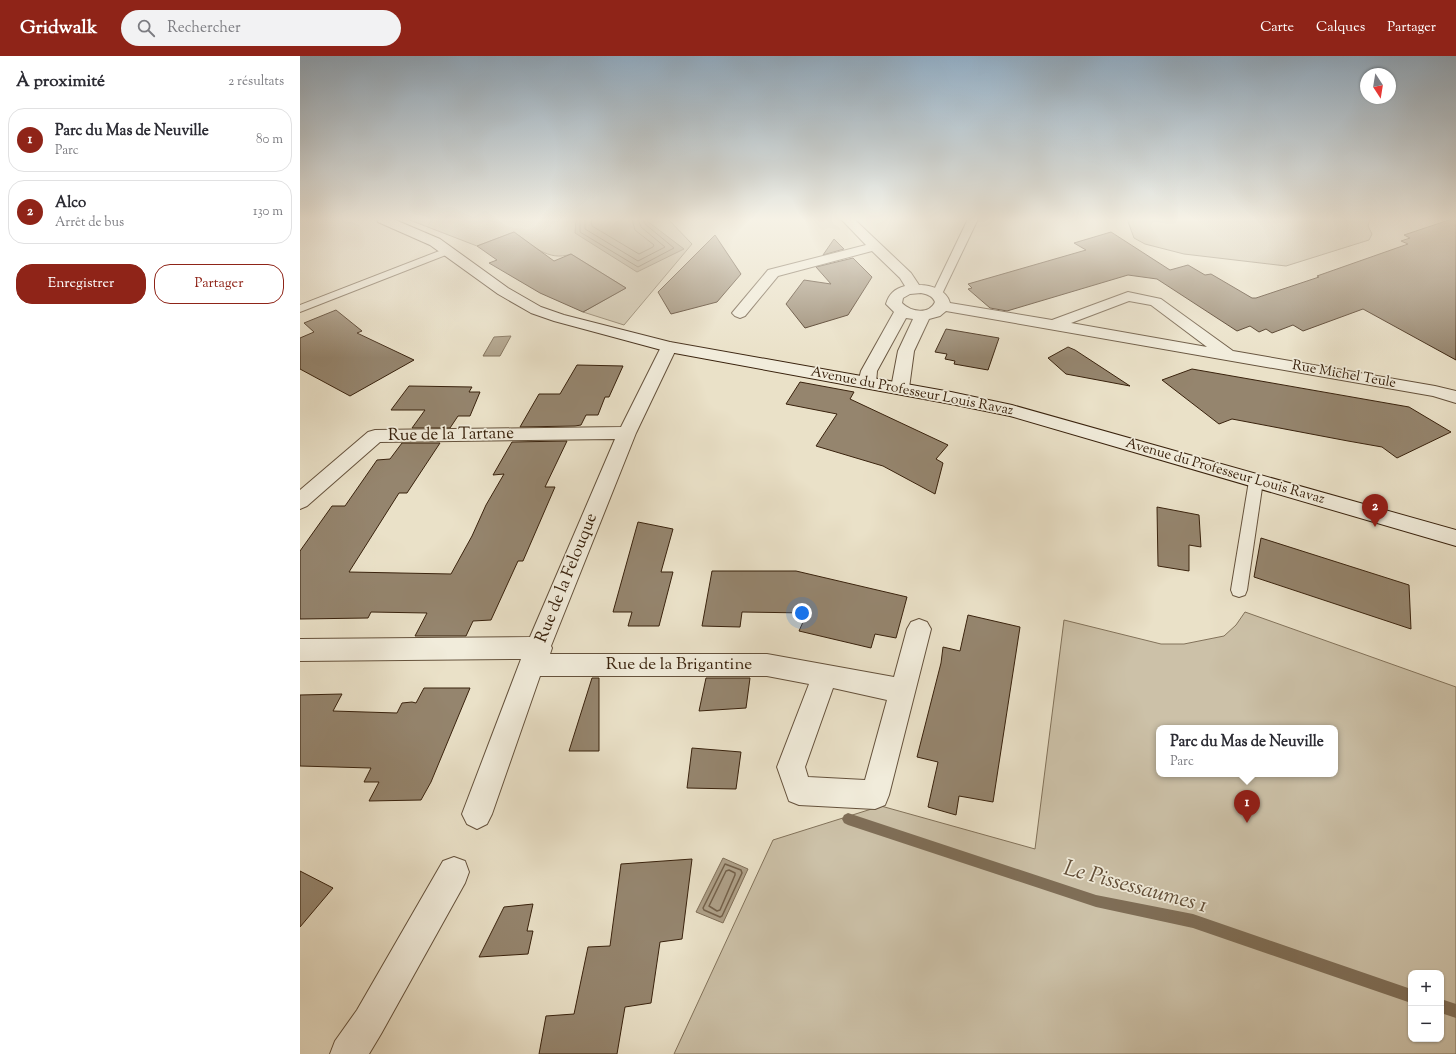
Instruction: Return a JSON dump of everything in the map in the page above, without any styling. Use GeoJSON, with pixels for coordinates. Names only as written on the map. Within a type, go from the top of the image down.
{"type":"FeatureCollection","features":[{"type":"Feature","properties":{"kind":"street","name":"Avenue du Professeur Louis Ravaz"},"geometry":{"type":"LineString","coordinates":[[467,266],[503,291],[536,310],[559,318],[669,347],[900,388],[1012,411],[1456,538]]}},
{"type":"Feature","properties":{"kind":"street"},"geometry":{"type":"LineString","coordinates":[[740,314],[773,273],[801,266]]}},
{"type":"Feature","properties":{"kind":"street"},"geometry":{"type":"LineString","coordinates":[[896,266],[906,276],[914,289],[907,290],[896,296],[894,304],[902,311],[908,314],[923,315],[935,312],[940,300]]}},
{"type":"Feature","properties":{"kind":"street","name":"Rue Michel Teule"},"geometry":{"type":"LineString","coordinates":[[914,289],[927,290],[940,300],[1052,325],[1435,391],[1456,397]]}},
{"type":"Feature","properties":{"kind":"street","name":"Rue Michel Teule"},"geometry":{"type":"LineString","coordinates":[[1052,325],[1128,296],[1156,302],[1231,356]]}},
{"type":"Feature","properties":{"kind":"street"},"geometry":{"type":"LineString","coordinates":[[867,383],[869,371],[902,311]]}},
{"type":"Feature","properties":{"kind":"street"},"geometry":{"type":"LineString","coordinates":[[900,388],[906,351],[923,315]]}},
{"type":"Feature","properties":{"kind":"street","name":"Rue de la Felouque"},"geometry":{"type":"LineString","coordinates":[[477,814],[535,656],[596,506],[627,433],[669,347]]}},
{"type":"Feature","properties":{"kind":"street","name":"Rue de la Tartane"},"geometry":{"type":"LineString","coordinates":[[300,501],[375,436],[627,433]]}},
{"type":"Feature","properties":{"kind":"street"},"geometry":{"type":"LineString","coordinates":[[825,675],[791,767],[799,791],[875,795],[919,629]]}},
{"type":"Feature","properties":{"kind":"street"},"geometry":{"type":"LineString","coordinates":[[300,650],[535,656]]}},
{"type":"Feature","properties":{"kind":"street","name":"Rue de la Brigantine"},"geometry":{"type":"LineString","coordinates":[[535,656],[768,665],[825,675],[903,692]]}},
{"type":"Feature","properties":{"kind":"street"},"geometry":{"type":"LineString","coordinates":[[348,1054],[369,1022],[454,872]]}},
{"type":"Feature","properties":{"kind":"lane"},"geometry":{"type":"LineString","coordinates":[[300,309],[410,266]]}},
{"type":"Feature","properties":{"kind":"lane"},"geometry":{"type":"LineString","coordinates":[[940,300],[954,266]]}},
{"type":"Feature","properties":{"kind":"lane"},"geometry":{"type":"LineString","coordinates":[[1239,590],[1256,481]]}},
{"type":"Feature","properties":{"kind":"shaded area"},"geometry":{"type":"Polygon","coordinates":[[[590,266],[674,266],[624,325],[583,312],[626,288],[590,266]]]}},
{"type":"Feature","properties":{"kind":"shaded area"},"geometry":{"type":"Polygon","coordinates":[[[1245,612],[1456,687],[1456,1054],[674,1054],[773,840],[881,806],[1035,849],[1064,620],[1161,644],[1184,644],[1224,636],[1236,625],[1245,612]]]}},
{"type":"Feature","properties":{"kind":"water"},"geometry":{"type":"Polygon","coordinates":[[[627,266],[650,266],[637,272],[627,266]]]}},
{"type":"Feature","properties":{"kind":"water"},"geometry":{"type":"Polygon","coordinates":[[[511,336],[500,356],[483,356],[494,337],[511,336]]]}},
{"type":"Feature","properties":{"kind":"water"},"geometry":{"type":"Polygon","coordinates":[[[723,858],[748,869],[723,923],[696,912],[723,858]]]}},
{"type":"Feature","properties":{"kind":"building"},"geometry":{"type":"Polygon","coordinates":[[[493,266],[590,266],[626,288],[583,312],[540,293],[493,266]]]}},
{"type":"Feature","properties":{"kind":"building"},"geometry":{"type":"Polygon","coordinates":[[[684,266],[735,266],[741,274],[717,302],[671,314],[658,292],[684,266]]]}},
{"type":"Feature","properties":{"kind":"building"},"geometry":{"type":"Polygon","coordinates":[[[822,266],[861,266],[872,277],[848,315],[805,328],[786,304],[804,280],[831,284],[816,267],[822,266]]]}},
{"type":"Feature","properties":{"kind":"building"},"geometry":{"type":"Polygon","coordinates":[[[1032,266],[1163,266],[1170,270],[1189,266],[1205,275],[1211,274],[1252,298],[1319,277],[1317,276],[1347,266],[1456,266],[1456,360],[1363,309],[1303,331],[1293,325],[1272,333],[1266,329],[1259,332],[1250,326],[1237,331],[1157,279],[1128,275],[1007,311],[990,308],[968,289],[972,288],[968,284],[1032,266]]]}},
{"type":"Feature","properties":{"kind":"building"},"geometry":{"type":"Polygon","coordinates":[[[336,310],[362,331],[357,333],[414,360],[350,396],[300,369],[300,338],[314,332],[304,323],[336,310]]]}},
{"type":"Feature","properties":{"kind":"building"},"geometry":{"type":"Polygon","coordinates":[[[946,329],[999,338],[988,370],[954,364],[955,361],[945,359],[947,354],[935,352],[946,329]]]}},
{"type":"Feature","properties":{"kind":"building"},"geometry":{"type":"Polygon","coordinates":[[[1068,347],[1130,386],[1066,374],[1048,358],[1068,347]]]}},
{"type":"Feature","properties":{"kind":"building"},"geometry":{"type":"Polygon","coordinates":[[[577,365],[623,366],[609,397],[605,397],[598,415],[586,415],[581,425],[575,426],[520,427],[539,394],[560,394],[577,365]]]}},
{"type":"Feature","properties":{"kind":"building"},"geometry":{"type":"Polygon","coordinates":[[[1192,369],[1409,407],[1451,432],[1397,458],[1382,447],[1232,419],[1219,424],[1162,380],[1192,369]]]}},
{"type":"Feature","properties":{"kind":"building"},"geometry":{"type":"Polygon","coordinates":[[[800,382],[854,392],[850,399],[948,445],[936,459],[943,463],[935,494],[883,466],[816,446],[837,414],[786,404],[800,382]]]}},
{"type":"Feature","properties":{"kind":"building"},"geometry":{"type":"Polygon","coordinates":[[[409,386],[472,387],[469,392],[480,392],[470,416],[458,416],[450,428],[412,428],[425,410],[391,410],[409,386]]]}},
{"type":"Feature","properties":{"kind":"building"},"geometry":{"type":"Polygon","coordinates":[[[567,441],[545,487],[555,487],[523,561],[518,561],[491,620],[473,621],[466,636],[415,636],[427,613],[371,612],[368,618],[300,619],[300,551],[332,506],[345,506],[377,460],[390,459],[402,443],[440,443],[407,493],[399,493],[349,572],[451,574],[472,536],[486,505],[504,474],[493,475],[512,442],[567,441]]]}},
{"type":"Feature","properties":{"kind":"building"},"geometry":{"type":"Polygon","coordinates":[[[1157,507],[1199,515],[1201,547],[1189,545],[1189,571],[1158,566],[1157,507]]]}},
{"type":"Feature","properties":{"kind":"building"},"geometry":{"type":"Polygon","coordinates":[[[638,522],[673,529],[661,572],[673,572],[659,626],[628,626],[632,612],[613,612],[638,522]]]}},
{"type":"Feature","properties":{"kind":"building"},"geometry":{"type":"Polygon","coordinates":[[[1261,538],[1409,585],[1411,629],[1254,577],[1261,538]]]}},
{"type":"Feature","properties":{"kind":"building"},"geometry":{"type":"Polygon","coordinates":[[[712,571],[796,571],[907,597],[896,638],[875,634],[871,648],[799,631],[807,613],[742,612],[740,627],[702,626],[712,571]]]}},
{"type":"Feature","properties":{"kind":"building"},"geometry":{"type":"Polygon","coordinates":[[[968,615],[1020,627],[993,802],[959,796],[956,815],[928,807],[938,762],[917,757],[941,663],[943,647],[960,651],[968,615]]]}},
{"type":"Feature","properties":{"kind":"building"},"geometry":{"type":"Polygon","coordinates":[[[592,678],[599,678],[599,751],[569,751],[592,678]]]}},
{"type":"Feature","properties":{"kind":"building"},"geometry":{"type":"Polygon","coordinates":[[[706,678],[750,678],[746,708],[699,711],[706,678]]]}},
{"type":"Feature","properties":{"kind":"building"},"geometry":{"type":"Polygon","coordinates":[[[424,688],[470,688],[431,782],[421,800],[369,801],[379,782],[364,782],[371,768],[300,766],[300,695],[342,694],[333,711],[397,713],[402,703],[416,703],[424,688]]]}},
{"type":"Feature","properties":{"kind":"building"},"geometry":{"type":"Polygon","coordinates":[[[692,748],[741,752],[736,789],[687,788],[692,748]]]}},
{"type":"Feature","properties":{"kind":"building"},"geometry":{"type":"Polygon","coordinates":[[[692,859],[682,939],[660,942],[651,1003],[625,1007],[617,1054],[539,1054],[546,1016],[574,1014],[588,947],[610,946],[621,864],[692,859]]]}},
{"type":"Feature","properties":{"kind":"building"},"geometry":{"type":"Polygon","coordinates":[[[300,871],[333,888],[300,927],[300,871]]]}},
{"type":"Feature","properties":{"kind":"building"},"geometry":{"type":"Polygon","coordinates":[[[533,904],[527,931],[533,931],[528,954],[479,957],[504,907],[533,904]]]}},
{"type":"Feature","properties":{"kind":"waterway","name":"Le Pissessaumes 1"},"geometry":{"type":"LineString","coordinates":[[848,819],[1096,901],[1193,921],[1408,995]]}},
{"type":"Feature","properties":{"kind":"waterway","name":"Le Pissessaumes 1"},"geometry":{"type":"LineString","coordinates":[[1444,1007],[1456,1011]]}},
{"type":"Feature","properties":{"kind":"place","name":"Alco"},"geometry":{"type":"Point","coordinates":[1375,527]}},
{"type":"Feature","properties":{"kind":"place","name":"Parc du Mas de Neuville"},"geometry":{"type":"Point","coordinates":[1247,823]}}]}
